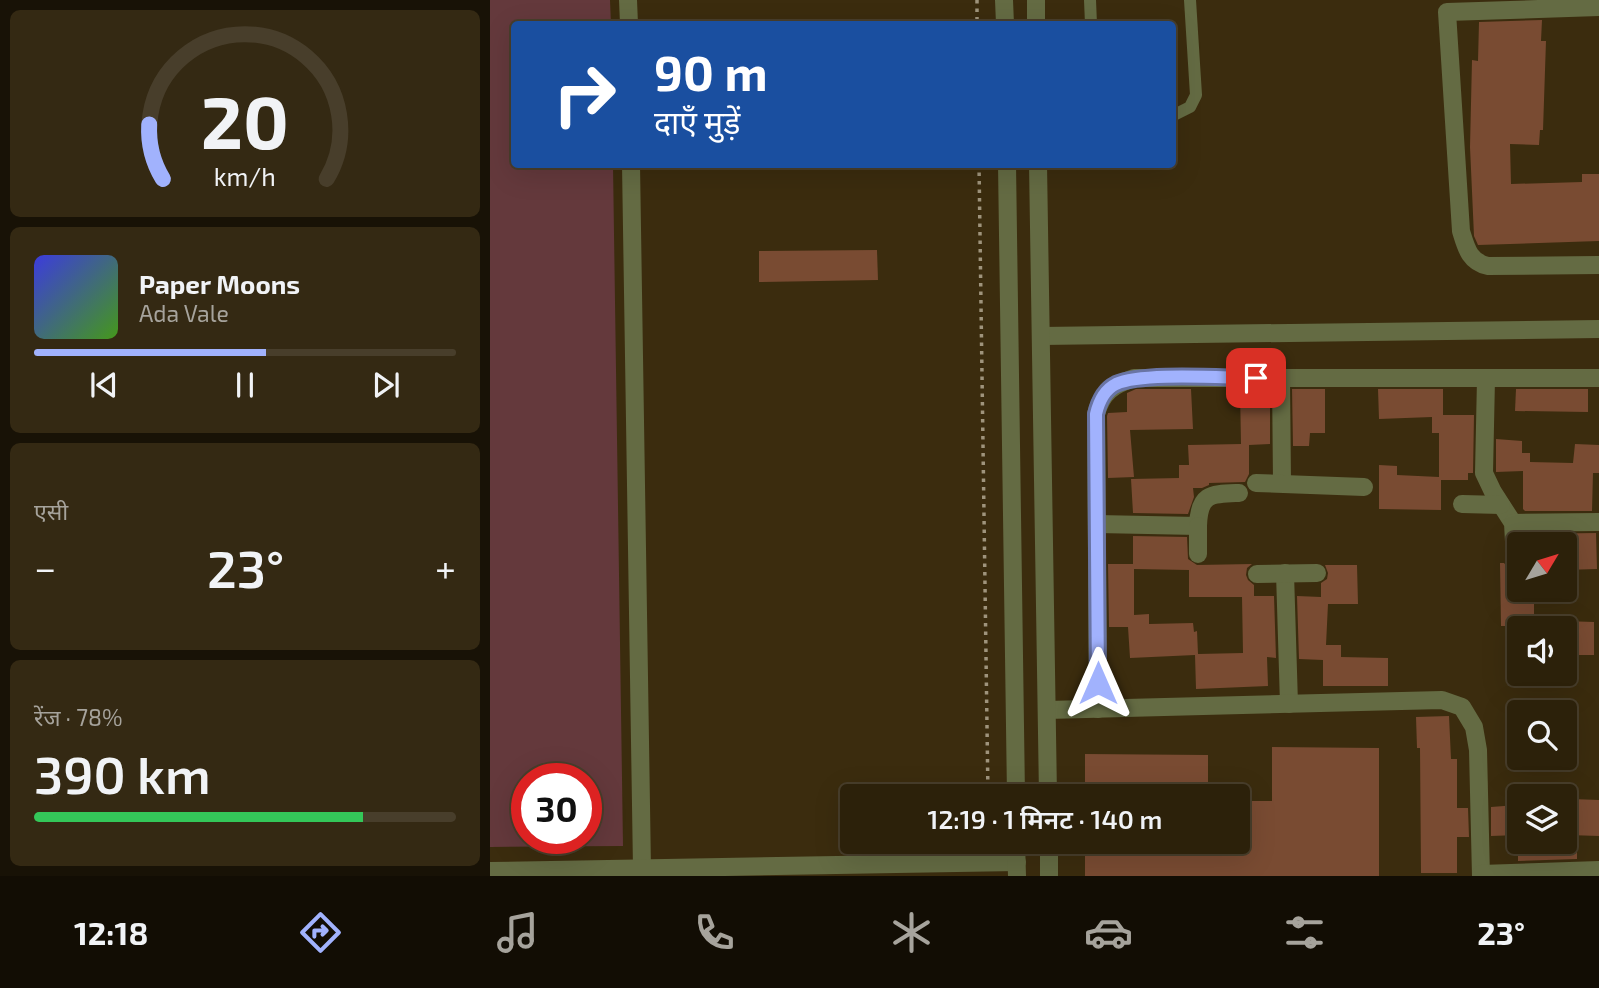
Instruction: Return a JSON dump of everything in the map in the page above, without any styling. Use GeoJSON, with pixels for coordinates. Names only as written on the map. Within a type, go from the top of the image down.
{"type":"FeatureCollection","features":[{"type":"Feature","properties":{"kind":"street"},"geometry":{"type":"LineString","coordinates":[[628,0],[629,21]]}},
{"type":"Feature","properties":{"kind":"street"},"geometry":{"type":"LineString","coordinates":[[1004,0],[1005,21]]}},
{"type":"Feature","properties":{"kind":"street"},"geometry":{"type":"LineString","coordinates":[[1036,0],[1036,21]]}},
{"type":"Feature","properties":{"kind":"street"},"geometry":{"type":"LineString","coordinates":[[1599,7],[1448,6],[1461,231],[1466,248],[1478,264],[1488,266],[1599,265]]}},
{"type":"Feature","properties":{"kind":"street"},"geometry":{"type":"LineString","coordinates":[[631,168],[642,869]]}},
{"type":"Feature","properties":{"kind":"street"},"geometry":{"type":"LineString","coordinates":[[1007,168],[1016,784]]}},
{"type":"Feature","properties":{"kind":"street"},"geometry":{"type":"LineString","coordinates":[[1038,168],[1048,784]]}},
{"type":"Feature","properties":{"kind":"street"},"geometry":{"type":"LineString","coordinates":[[1041,336],[1599,329]]}},
{"type":"Feature","properties":{"kind":"street"},"geometry":{"type":"LineString","coordinates":[[1098,709],[1096,414],[1100,398],[1114,385],[1133,378],[1599,378]]}},
{"type":"Feature","properties":{"kind":"street"},"geometry":{"type":"LineString","coordinates":[[1280,378],[1282,483]]}},
{"type":"Feature","properties":{"kind":"street"},"geometry":{"type":"LineString","coordinates":[[1486,379],[1484,473],[1513,523],[1514,532]]}},
{"type":"Feature","properties":{"kind":"street"},"geometry":{"type":"LineString","coordinates":[[1256,483],[1363,487]]}},
{"type":"Feature","properties":{"kind":"street"},"geometry":{"type":"LineString","coordinates":[[1198,554],[1198,512],[1206,497],[1239,492]]}},
{"type":"Feature","properties":{"kind":"street"},"geometry":{"type":"LineString","coordinates":[[1462,504],[1501,505]]}},
{"type":"Feature","properties":{"kind":"street"},"geometry":{"type":"LineString","coordinates":[[1513,523],[1599,522]]}},
{"type":"Feature","properties":{"kind":"street"},"geometry":{"type":"LineString","coordinates":[[1097,524],[1198,526]]}},
{"type":"Feature","properties":{"kind":"street"},"geometry":{"type":"LineString","coordinates":[[1285,573],[1289,704]]}},
{"type":"Feature","properties":{"kind":"street"},"geometry":{"type":"LineString","coordinates":[[1257,574],[1317,573]]}},
{"type":"Feature","properties":{"kind":"street"},"geometry":{"type":"LineString","coordinates":[[1046,710],[1442,700],[1462,707],[1474,727],[1478,750],[1481,875],[1599,870]]}},
{"type":"Feature","properties":{"kind":"street"},"geometry":{"type":"LineString","coordinates":[[1049,854],[1049,876]]}},
{"type":"Feature","properties":{"kind":"street"},"geometry":{"type":"LineString","coordinates":[[490,872],[642,869],[1017,869]]}},
{"type":"Feature","properties":{"kind":"lane"},"geometry":{"type":"LineString","coordinates":[[1090,0],[1091,21]]}},
{"type":"Feature","properties":{"kind":"lane"},"geometry":{"type":"LineString","coordinates":[[1176,114],[1191,107],[1196,95],[1190,0]]}},
{"type":"Feature","properties":{"kind":"path"},"geometry":{"type":"LineString","coordinates":[[977,0],[977,21]]}},
{"type":"Feature","properties":{"kind":"path"},"geometry":{"type":"LineString","coordinates":[[979,168],[988,784]]}},
{"type":"Feature","properties":{"kind":"shaded area"},"geometry":{"type":"Polygon","coordinates":[[[490,0],[610,0],[611,21],[511,21],[511,168],[613,168],[623,846],[602,846],[602,763],[511,763],[511,847],[490,847],[490,0]]]}},
{"type":"Feature","properties":{"kind":"building"},"geometry":{"type":"Polygon","coordinates":[[[1542,20],[1541,41],[1546,41],[1543,130],[1540,130],[1539,145],[1510,144],[1511,184],[1582,182],[1582,174],[1599,174],[1599,241],[1478,245],[1474,236],[1470,147],[1472,60],[1478,61],[1479,22],[1542,20]]]}},
{"type":"Feature","properties":{"kind":"building"},"geometry":{"type":"Polygon","coordinates":[[[877,250],[878,280],[759,282],[759,251],[877,250]]]}},
{"type":"Feature","properties":{"kind":"building"},"geometry":{"type":"Polygon","coordinates":[[[1136,389],[1191,389],[1193,429],[1130,430],[1134,477],[1108,478],[1107,416],[1108,413],[1127,412],[1127,393],[1136,389]]]}},
{"type":"Feature","properties":{"kind":"building"},"geometry":{"type":"Polygon","coordinates":[[[1240,389],[1270,389],[1270,444],[1249,445],[1249,474],[1245,482],[1209,483],[1202,488],[1193,488],[1194,497],[1188,514],[1133,513],[1131,479],[1179,478],[1179,465],[1189,465],[1188,445],[1241,444],[1240,389]]]}},
{"type":"Feature","properties":{"kind":"building"},"geometry":{"type":"Polygon","coordinates":[[[1292,389],[1325,389],[1325,433],[1310,433],[1309,446],[1293,446],[1292,389]]]}},
{"type":"Feature","properties":{"kind":"building"},"geometry":{"type":"Polygon","coordinates":[[[1378,389],[1443,389],[1443,415],[1474,415],[1473,473],[1468,473],[1468,480],[1441,480],[1441,510],[1379,509],[1379,465],[1397,466],[1397,475],[1439,477],[1439,433],[1432,433],[1432,417],[1379,419],[1378,389]]]}},
{"type":"Feature","properties":{"kind":"building"},"geometry":{"type":"Polygon","coordinates":[[[1516,389],[1588,389],[1588,412],[1515,411],[1516,389]]]}},
{"type":"Feature","properties":{"kind":"building"},"geometry":{"type":"Polygon","coordinates":[[[1496,439],[1522,441],[1522,453],[1530,453],[1530,462],[1573,463],[1575,444],[1599,445],[1599,473],[1593,473],[1592,511],[1525,511],[1523,471],[1496,472],[1496,439]]]}},
{"type":"Feature","properties":{"kind":"building"},"geometry":{"type":"Polygon","coordinates":[[[1577,533],[1596,533],[1597,569],[1577,570],[1577,533]]]}},
{"type":"Feature","properties":{"kind":"building"},"geometry":{"type":"Polygon","coordinates":[[[1133,536],[1187,537],[1188,559],[1197,565],[1252,564],[1247,568],[1246,575],[1254,585],[1254,596],[1274,596],[1276,658],[1267,657],[1268,686],[1196,689],[1195,655],[1130,658],[1128,627],[1109,627],[1108,564],[1133,564],[1133,536]],[[1134,569],[1134,615],[1149,614],[1149,624],[1193,623],[1194,632],[1197,631],[1198,654],[1243,653],[1242,597],[1189,597],[1189,570],[1134,569]]]}},
{"type":"Feature","properties":{"kind":"building"},"geometry":{"type":"Polygon","coordinates":[[[1500,563],[1504,563],[1507,566],[1507,602],[1534,602],[1534,616],[1507,616],[1507,626],[1501,626],[1500,563]]]}},
{"type":"Feature","properties":{"kind":"building"},"geometry":{"type":"Polygon","coordinates":[[[1325,565],[1357,565],[1358,604],[1328,604],[1326,645],[1341,645],[1341,657],[1388,658],[1388,686],[1323,686],[1323,660],[1299,659],[1297,596],[1321,597],[1321,583],[1327,579],[1328,573],[1325,565]]]}},
{"type":"Feature","properties":{"kind":"building"},"geometry":{"type":"Polygon","coordinates":[[[1577,621],[1594,622],[1594,655],[1577,655],[1577,621]]]}},
{"type":"Feature","properties":{"kind":"building"},"geometry":{"type":"Polygon","coordinates":[[[1449,716],[1451,759],[1457,759],[1457,808],[1468,808],[1469,837],[1457,837],[1457,873],[1421,873],[1420,748],[1417,748],[1416,717],[1449,716]]]}},
{"type":"Feature","properties":{"kind":"building"},"geometry":{"type":"Polygon","coordinates":[[[1272,747],[1379,748],[1379,876],[1085,876],[1085,854],[1250,854],[1250,801],[1272,801],[1272,747]]]}},
{"type":"Feature","properties":{"kind":"building"},"geometry":{"type":"Polygon","coordinates":[[[1085,754],[1208,755],[1208,784],[1085,784],[1085,754]]]}},
{"type":"Feature","properties":{"kind":"building"},"geometry":{"type":"Polygon","coordinates":[[[1577,799],[1599,800],[1599,836],[1577,835],[1577,799]]]}},
{"type":"Feature","properties":{"kind":"building"},"geometry":{"type":"Polygon","coordinates":[[[1507,806],[1507,835],[1491,836],[1491,807],[1507,806]]]}},
{"type":"Feature","properties":{"kind":"building"},"geometry":{"type":"Polygon","coordinates":[[[1518,854],[1577,854],[1577,859],[1518,861],[1518,854]]]}},
{"type":"Feature","properties":{"kind":"route"},"geometry":{"type":"LineString","coordinates":[[1098,683],[1096,414],[1100,398],[1114,385],[1133,378],[1256,378]]}}]}
